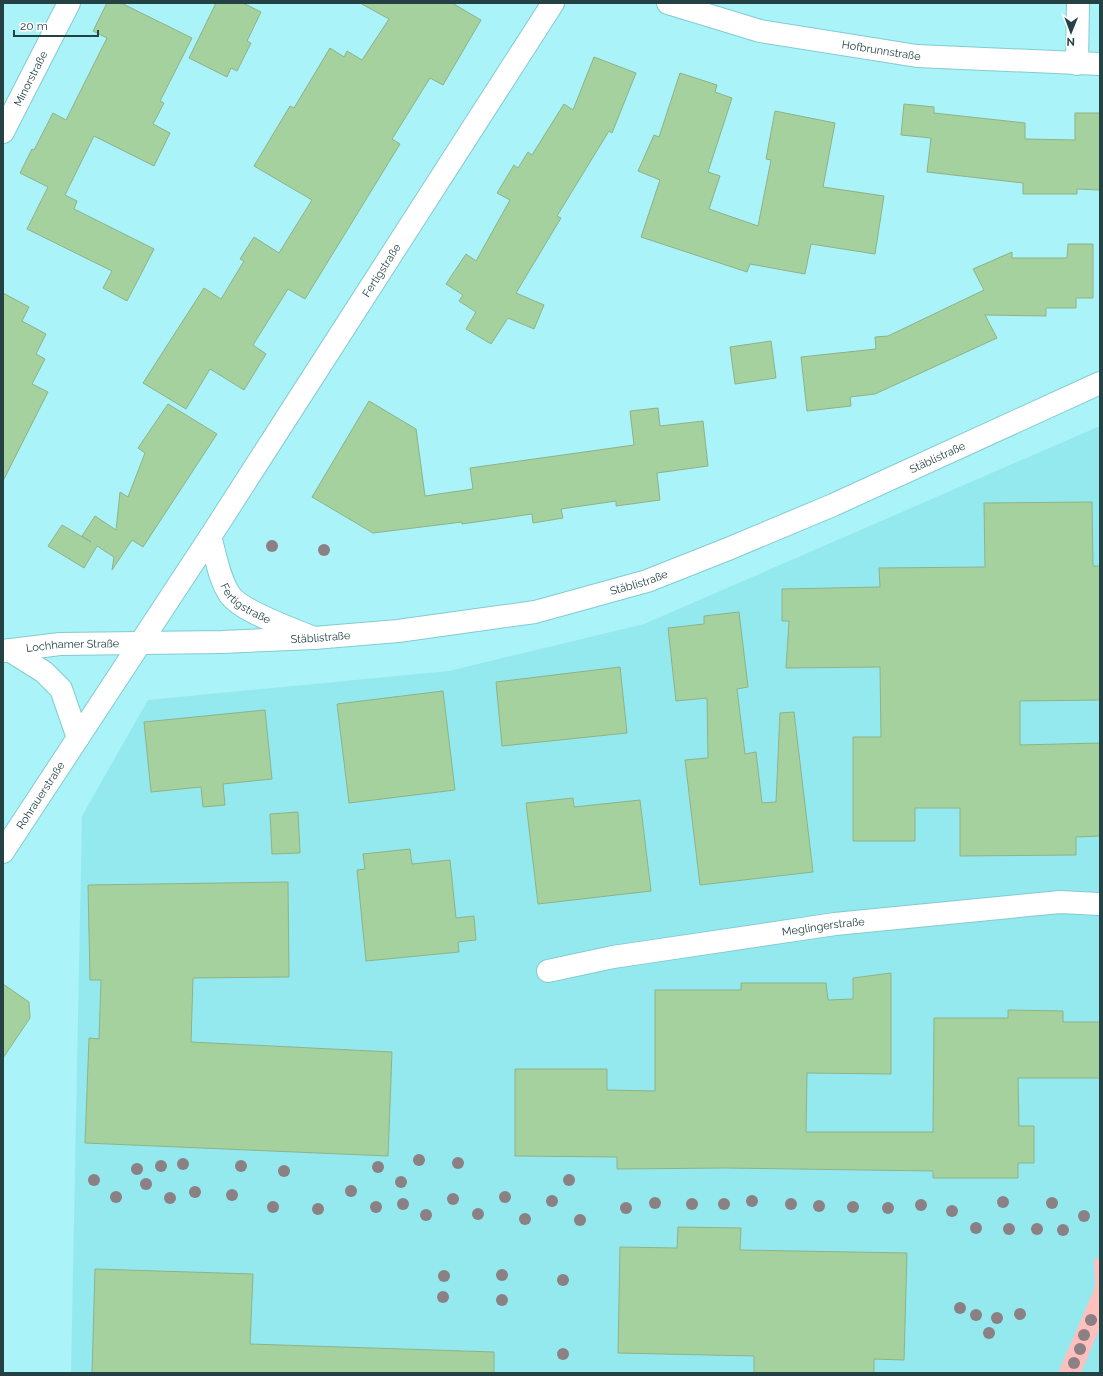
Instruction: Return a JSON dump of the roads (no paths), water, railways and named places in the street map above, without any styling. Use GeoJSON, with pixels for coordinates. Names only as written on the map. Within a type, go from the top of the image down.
{"type":"FeatureCollection","features":[{"type":"Feature","properties":{"kind":"street","name":"Minorstraße"},"geometry":{"type":"LineString","coordinates":[[3,132],[69,3]]}},
{"type":"Feature","properties":{"kind":"street","name":"Fertigstraße"},"geometry":{"type":"LineString","coordinates":[[142,643],[553,3]]}},
{"type":"Feature","properties":{"kind":"street","name":"Hofbrunnstraße"},"geometry":{"type":"LineString","coordinates":[[668,3],[760,30],[916,56],[1100,64]]}},
{"type":"Feature","properties":{"kind":"street"},"geometry":{"type":"LineString","coordinates":[[1077,64],[1078,3]]}},
{"type":"Feature","properties":{"kind":"street","name":"Stäblistraße"},"geometry":{"type":"LineString","coordinates":[[142,643],[314,638],[405,630],[535,612],[647,581],[833,505],[1100,383]]}},
{"type":"Feature","properties":{"kind":"street","name":"Fertigstraße"},"geometry":{"type":"LineString","coordinates":[[210,537],[223,580],[231,596],[244,606],[314,638]]}},
{"type":"Feature","properties":{"kind":"street","name":"Lochhamer Straße"},"geometry":{"type":"LineString","coordinates":[[6,650],[60,644],[142,643]]}},
{"type":"Feature","properties":{"kind":"street","name":"Rohrauerstraße"},"geometry":{"type":"LineString","coordinates":[[3,852],[142,643]]}},
{"type":"Feature","properties":{"kind":"street"},"geometry":{"type":"LineString","coordinates":[[6,650],[44,672],[62,689],[78,738]]}},
{"type":"Feature","properties":{"kind":"street","name":"Meglingerstraße"},"geometry":{"type":"LineString","coordinates":[[548,971],[613,957],[835,924],[1060,902],[1100,904]]}}]}
